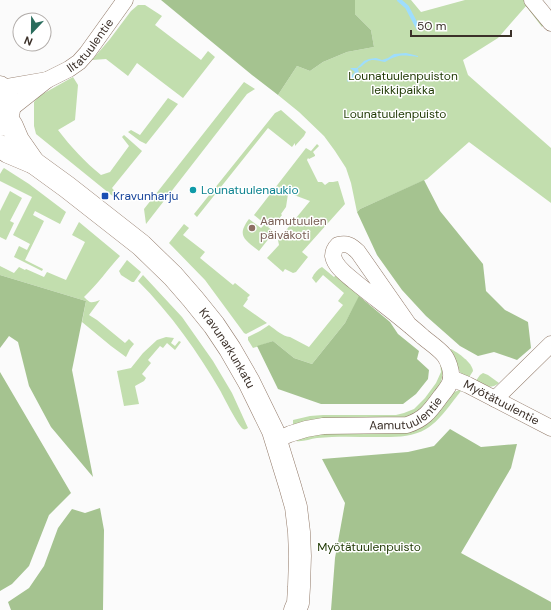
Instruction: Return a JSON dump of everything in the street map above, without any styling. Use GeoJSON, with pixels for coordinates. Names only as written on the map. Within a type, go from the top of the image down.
{"type":"FeatureCollection","features":[{"type":"Feature","properties":{"kind":"street","name":"Iltatuulentie"},"geometry":{"type":"LineString","coordinates":[[5,118],[47,80],[69,69],[78,62],[87,53],[125,0]]}},
{"type":"Feature","properties":{"kind":"street"},"geometry":{"type":"LineString","coordinates":[[532,0],[551,23]]}},
{"type":"Feature","properties":{"kind":"street","name":"Iltatuulentie"},"geometry":{"type":"LineString","coordinates":[[0,88],[47,80]]}},
{"type":"Feature","properties":{"kind":"street","name":"Kravunarkunkatu"},"geometry":{"type":"LineString","coordinates":[[0,88],[6,94],[9,102],[5,118],[12,126],[18,140],[34,163]]}},
{"type":"Feature","properties":{"kind":"street","name":"Kravunarkunkatu"},"geometry":{"type":"LineString","coordinates":[[0,146],[8,152],[34,163],[141,245],[173,276],[193,299],[214,325],[240,365],[276,440],[296,506],[300,556],[298,608]]}},
{"type":"Feature","properties":{"kind":"street","name":"Aamutuulentie"},"geometry":{"type":"LineString","coordinates":[[276,440],[306,429],[322,426],[407,425],[423,418],[449,385],[451,378],[450,366],[445,355],[409,324],[341,270],[333,256],[338,245],[344,244],[352,246],[358,252],[409,324]]}},
{"type":"Feature","properties":{"kind":"street"},"geometry":{"type":"LineString","coordinates":[[495,399],[551,344]]}},
{"type":"Feature","properties":{"kind":"street","name":"Myötätuulentie"},"geometry":{"type":"LineString","coordinates":[[451,378],[551,428]]}},
{"type":"Feature","properties":{"kind":"green space"},"geometry":{"type":"Polygon","coordinates":[[[161,0],[355,0],[355,14],[371,30],[374,47],[347,52],[323,62],[310,71],[297,66],[278,95],[161,0]]]}},
{"type":"Feature","properties":{"kind":"green space","name":"Lounatuulenpuisto"},"geometry":{"type":"Polygon","coordinates":[[[355,0],[411,0],[421,12],[465,0],[526,0],[545,23],[542,27],[526,6],[498,38],[463,60],[468,75],[551,148],[551,203],[469,142],[427,179],[360,209],[357,212],[351,183],[346,168],[335,151],[324,136],[299,112],[278,95],[297,66],[310,71],[323,62],[347,52],[374,47],[371,30],[355,14],[355,0]]]}},
{"type":"Feature","properties":{"kind":"green space"},"geometry":{"type":"Polygon","coordinates":[[[138,5],[145,5],[162,16],[155,25],[201,60],[208,51],[215,57],[183,98],[137,63],[128,76],[106,59],[92,60],[131,11],[138,5]]]}},
{"type":"Feature","properties":{"kind":"green space"},"geometry":{"type":"Polygon","coordinates":[[[73,77],[78,85],[75,120],[58,130],[78,154],[101,175],[110,172],[129,146],[122,137],[124,135],[142,151],[112,188],[118,195],[115,198],[36,134],[34,126],[34,102],[39,96],[73,77]]]}},
{"type":"Feature","properties":{"kind":"green space"},"geometry":{"type":"Polygon","coordinates":[[[244,82],[255,89],[247,94],[146,224],[144,209],[244,82]]]}},
{"type":"Feature","properties":{"kind":"green space"},"geometry":{"type":"Polygon","coordinates":[[[168,98],[178,104],[146,144],[128,132],[131,130],[140,135],[168,98]]]}},
{"type":"Feature","properties":{"kind":"green space"},"geometry":{"type":"Polygon","coordinates":[[[281,110],[306,132],[304,136],[295,146],[295,143],[292,147],[268,128],[197,217],[194,214],[275,113],[281,110]]]}},
{"type":"Feature","properties":{"kind":"green space"},"geometry":{"type":"Polygon","coordinates":[[[317,144],[319,146],[313,152],[315,156],[309,159],[308,158],[307,160],[318,182],[322,182],[325,185],[329,182],[338,181],[345,204],[302,252],[308,257],[296,272],[293,273],[285,269],[283,272],[267,258],[279,245],[278,240],[310,201],[288,194],[286,207],[281,214],[282,215],[278,220],[275,218],[268,227],[274,232],[259,251],[246,241],[243,230],[249,219],[261,228],[265,224],[254,215],[306,148],[311,151],[317,144]]]}},
{"type":"Feature","properties":{"kind":"green space"},"geometry":{"type":"Polygon","coordinates":[[[4,168],[29,184],[66,212],[60,224],[35,211],[33,215],[44,221],[25,260],[43,269],[42,271],[14,257],[19,246],[27,250],[30,244],[13,235],[32,197],[0,181],[0,174],[4,168]]]}},
{"type":"Feature","properties":{"kind":"green space"},"geometry":{"type":"Polygon","coordinates":[[[424,180],[440,211],[483,264],[486,291],[505,310],[528,322],[531,348],[517,360],[494,352],[478,356],[460,346],[426,316],[402,290],[377,255],[357,212],[360,209],[424,180]]]}},
{"type":"Feature","properties":{"kind":"green space"},"geometry":{"type":"Polygon","coordinates":[[[10,191],[22,198],[10,221],[14,223],[6,240],[0,237],[0,211],[10,191]]]}},
{"type":"Feature","properties":{"kind":"green space"},"geometry":{"type":"Polygon","coordinates":[[[79,222],[120,256],[84,297],[91,302],[100,300],[89,315],[125,343],[129,339],[134,344],[126,357],[82,322],[86,301],[0,275],[0,266],[14,273],[19,267],[44,277],[47,272],[66,280],[85,242],[72,235],[79,222]]]}},
{"type":"Feature","properties":{"kind":"green space"},"geometry":{"type":"Polygon","coordinates":[[[184,224],[189,228],[183,235],[205,252],[200,258],[233,285],[235,283],[250,295],[243,306],[267,323],[246,334],[244,333],[205,280],[169,243],[184,224]]]}},
{"type":"Feature","properties":{"kind":"green space"},"geometry":{"type":"Polygon","coordinates":[[[127,260],[141,272],[134,282],[121,275],[119,271],[127,260]]]}},
{"type":"Feature","properties":{"kind":"green space"},"geometry":{"type":"Polygon","coordinates":[[[322,267],[334,277],[337,274],[361,294],[345,323],[312,364],[294,358],[273,341],[253,348],[248,340],[248,337],[269,325],[282,334],[309,347],[343,305],[338,301],[344,293],[323,275],[316,283],[312,278],[316,271],[322,267]]]}},
{"type":"Feature","properties":{"kind":"green space"},"geometry":{"type":"Polygon","coordinates":[[[0,275],[86,301],[72,370],[93,477],[51,427],[29,386],[18,342],[9,336],[0,348],[0,275]]]}},
{"type":"Feature","properties":{"kind":"green space"},"geometry":{"type":"Polygon","coordinates":[[[143,275],[182,317],[213,361],[232,393],[248,428],[243,429],[241,427],[193,348],[173,320],[138,281],[143,275]]]}},
{"type":"Feature","properties":{"kind":"green space"},"geometry":{"type":"Polygon","coordinates":[[[359,296],[390,322],[398,334],[419,351],[417,359],[429,370],[428,379],[416,394],[403,404],[321,404],[278,389],[257,346],[273,341],[294,358],[312,364],[345,323],[359,296]]]}},
{"type":"Feature","properties":{"kind":"green space"},"geometry":{"type":"Polygon","coordinates":[[[166,337],[174,338],[171,343],[175,346],[179,341],[181,342],[175,350],[167,343],[163,348],[160,346],[148,360],[151,363],[142,374],[146,378],[144,381],[135,386],[139,404],[124,406],[117,371],[131,368],[143,353],[157,340],[166,337]]]}},
{"type":"Feature","properties":{"kind":"green space"},"geometry":{"type":"Polygon","coordinates":[[[451,349],[470,364],[473,371],[468,379],[461,374],[449,350],[451,349]]]}},
{"type":"Feature","properties":{"kind":"green space"},"geometry":{"type":"Polygon","coordinates":[[[440,361],[443,372],[441,383],[420,412],[402,420],[293,425],[293,420],[310,416],[396,415],[414,409],[425,398],[436,383],[441,372],[440,361]]]}},
{"type":"Feature","properties":{"kind":"green space"},"geometry":{"type":"Polygon","coordinates":[[[0,372],[71,493],[49,515],[29,566],[12,584],[0,591],[0,372]]]}},
{"type":"Feature","properties":{"kind":"green space"},"geometry":{"type":"Polygon","coordinates":[[[483,373],[499,383],[490,387],[475,382],[483,373]]]}},
{"type":"Feature","properties":{"kind":"green space"},"geometry":{"type":"Polygon","coordinates":[[[459,390],[461,391],[436,422],[426,429],[414,434],[395,437],[324,437],[296,441],[300,437],[313,433],[404,431],[450,394],[459,390]]]}},
{"type":"Feature","properties":{"kind":"green space","name":"Myötätuulenpuisto"},"geometry":{"type":"Polygon","coordinates":[[[450,429],[481,447],[517,444],[511,468],[461,553],[551,602],[551,610],[331,610],[335,558],[345,503],[322,459],[408,452],[434,446],[450,429]]]}},
{"type":"Feature","properties":{"kind":"green space"},"geometry":{"type":"Polygon","coordinates":[[[100,508],[104,530],[103,610],[11,610],[8,602],[29,588],[44,566],[58,528],[72,509],[85,513],[100,508]]]}},
{"type":"Feature","properties":{"kind":"water"},"geometry":{"type":"Polygon","coordinates":[[[406,53],[418,57],[401,56],[385,62],[371,60],[358,68],[359,74],[355,78],[348,82],[347,80],[355,72],[350,68],[357,68],[364,61],[376,58],[382,60],[394,54],[406,53]]]}},
{"type":"Feature","properties":{"kind":"waterway"},"geometry":{"type":"LineString","coordinates":[[399,0],[407,7],[418,28]]}},
{"type":"Feature","properties":{"kind":"place","name":"Lounatuulenaukio"},"geometry":{"type":"Point","coordinates":[193,190]}},
{"type":"Feature","properties":{"kind":"place","name":"Kravunharju"},"geometry":{"type":"Point","coordinates":[105,196]}},
{"type":"Feature","properties":{"kind":"place","name":"Aamutuulen päiväkoti"},"geometry":{"type":"Point","coordinates":[252,228]}},
{"type":"Feature","properties":{"kind":"park label","name":"Lounatuulenpuiston leikkipaikka"},"geometry":{"type":"Point","coordinates":[403,83]}}]}
